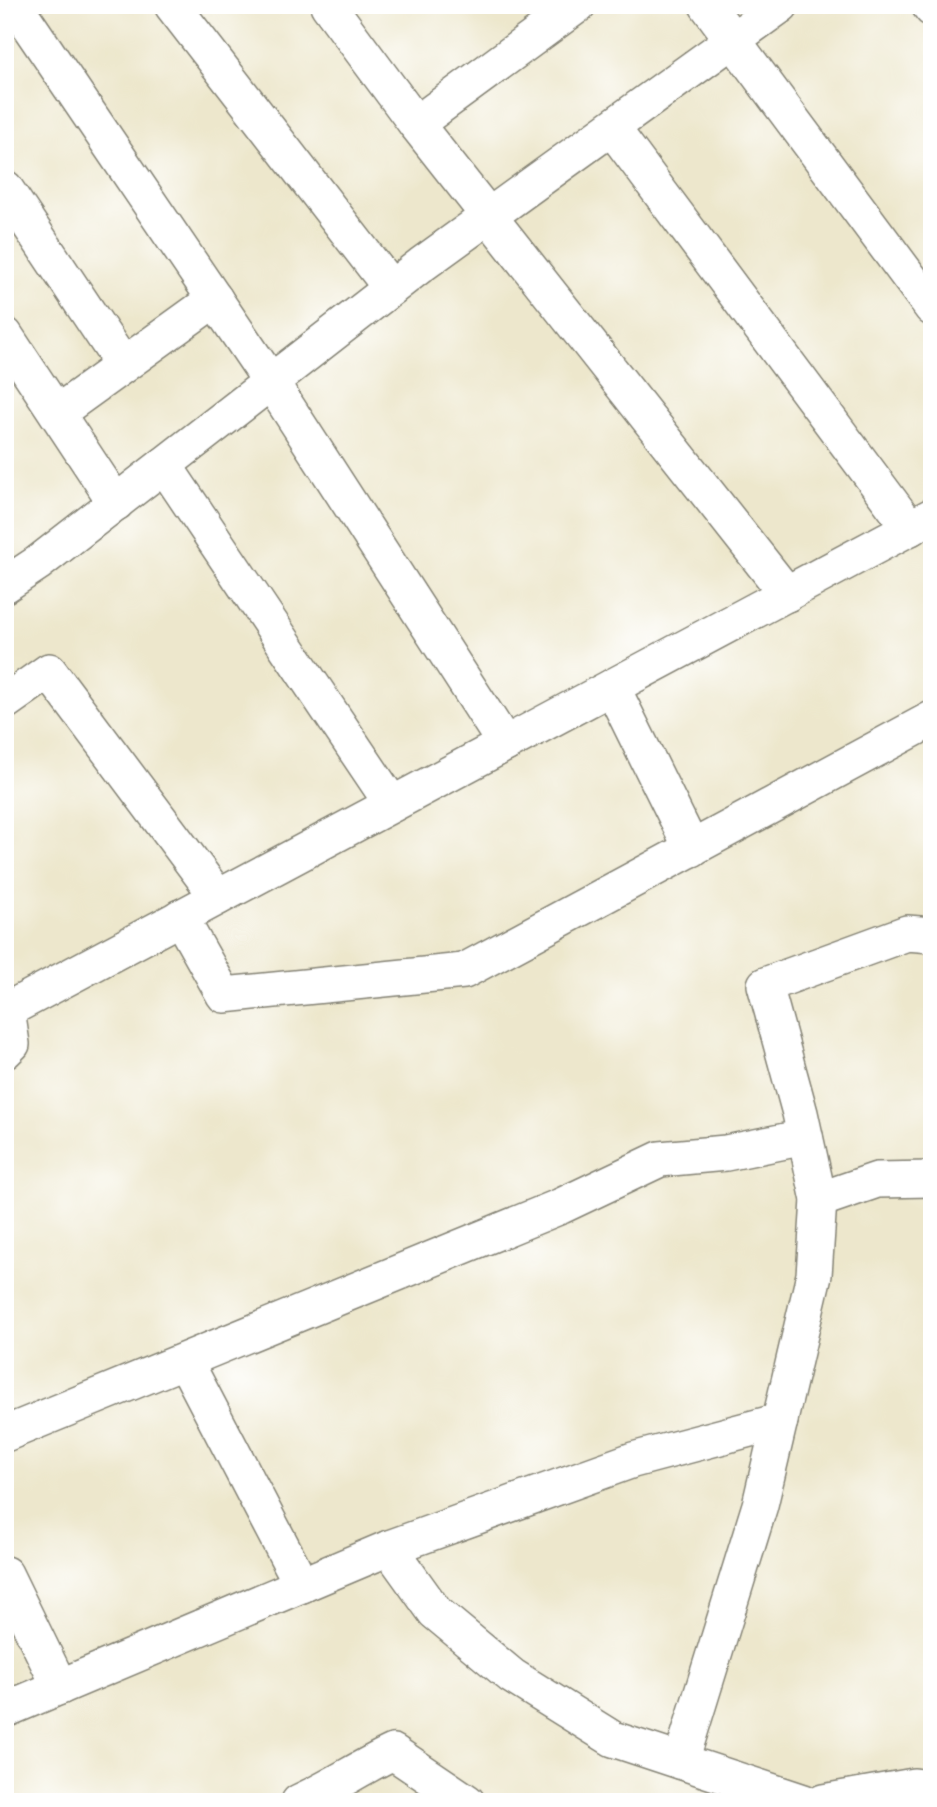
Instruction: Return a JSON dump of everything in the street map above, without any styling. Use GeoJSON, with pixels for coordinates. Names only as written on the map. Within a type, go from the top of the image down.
{"type":"FeatureCollection","features":[{"type":"Feature","properties":{"kind":"street"},"geometry":{"type":"LineString","coordinates":[[172,5],[391,288]]}},
{"type":"Feature","properties":{"kind":"street"},"geometry":{"type":"LineString","coordinates":[[328,5],[416,124],[787,594]]}},
{"type":"Feature","properties":{"kind":"street"},"geometry":{"type":"LineString","coordinates":[[416,124],[578,5]]}},
{"type":"Feature","properties":{"kind":"street"},"geometry":{"type":"LineString","coordinates":[[707,5],[932,308]]}},
{"type":"Feature","properties":{"kind":"street"},"geometry":{"type":"LineString","coordinates":[[5,585],[38,564],[488,215],[781,5]]}},
{"type":"Feature","properties":{"kind":"street"},"geometry":{"type":"LineString","coordinates":[[16,25],[215,299],[505,744]]}},
{"type":"Feature","properties":{"kind":"street"},"geometry":{"type":"LineString","coordinates":[[5,1051],[12,1044],[6,1009],[921,522],[612,128]]}},
{"type":"Feature","properties":{"kind":"street"},"geometry":{"type":"LineString","coordinates":[[5,188],[123,365]]}},
{"type":"Feature","properties":{"kind":"street"},"geometry":{"type":"LineString","coordinates":[[57,413],[215,299]]}},
{"type":"Feature","properties":{"kind":"street"},"geometry":{"type":"LineString","coordinates":[[5,335],[116,503]]}},
{"type":"Feature","properties":{"kind":"street"},"geometry":{"type":"LineString","coordinates":[[164,465],[392,804]]}},
{"type":"Feature","properties":{"kind":"street"},"geometry":{"type":"LineString","coordinates":[[5,702],[49,671],[218,897]]}},
{"type":"Feature","properties":{"kind":"street"},"geometry":{"type":"LineString","coordinates":[[612,687],[692,849]]}},
{"type":"Feature","properties":{"kind":"street"},"geometry":{"type":"LineString","coordinates":[[180,917],[224,995],[464,971],[932,719]]}},
{"type":"Feature","properties":{"kind":"street"},"geometry":{"type":"LineString","coordinates":[[681,1761],[760,1504],[814,1275],[819,1200],[765,985],[907,933],[932,935]]}},
{"type":"Feature","properties":{"kind":"street"},"geometry":{"type":"LineString","coordinates":[[5,1434],[561,1206],[660,1159],[726,1153],[805,1137]]}},
{"type":"Feature","properties":{"kind":"street"},"geometry":{"type":"LineString","coordinates":[[819,1200],[877,1180],[932,1179]]}},
{"type":"Feature","properties":{"kind":"street"},"geometry":{"type":"LineString","coordinates":[[186,1362],[302,1585]]}},
{"type":"Feature","properties":{"kind":"street"},"geometry":{"type":"LineString","coordinates":[[5,1710],[389,1548],[633,1460],[779,1421]]}},
{"type":"Feature","properties":{"kind":"street"},"geometry":{"type":"LineString","coordinates":[[389,1548],[435,1612],[512,1676],[613,1739],[804,1802]]}},
{"type":"Feature","properties":{"kind":"street"},"geometry":{"type":"LineString","coordinates":[[5,1574],[60,1687]]}},
{"type":"Feature","properties":{"kind":"street"},"geometry":{"type":"LineString","coordinates":[[299,1802],[331,1788],[365,1765],[393,1752],[449,1797]]}},
{"type":"Feature","properties":{"kind":"street"},"geometry":{"type":"LineString","coordinates":[[823,1802],[914,1786],[932,1789]]}}]}
